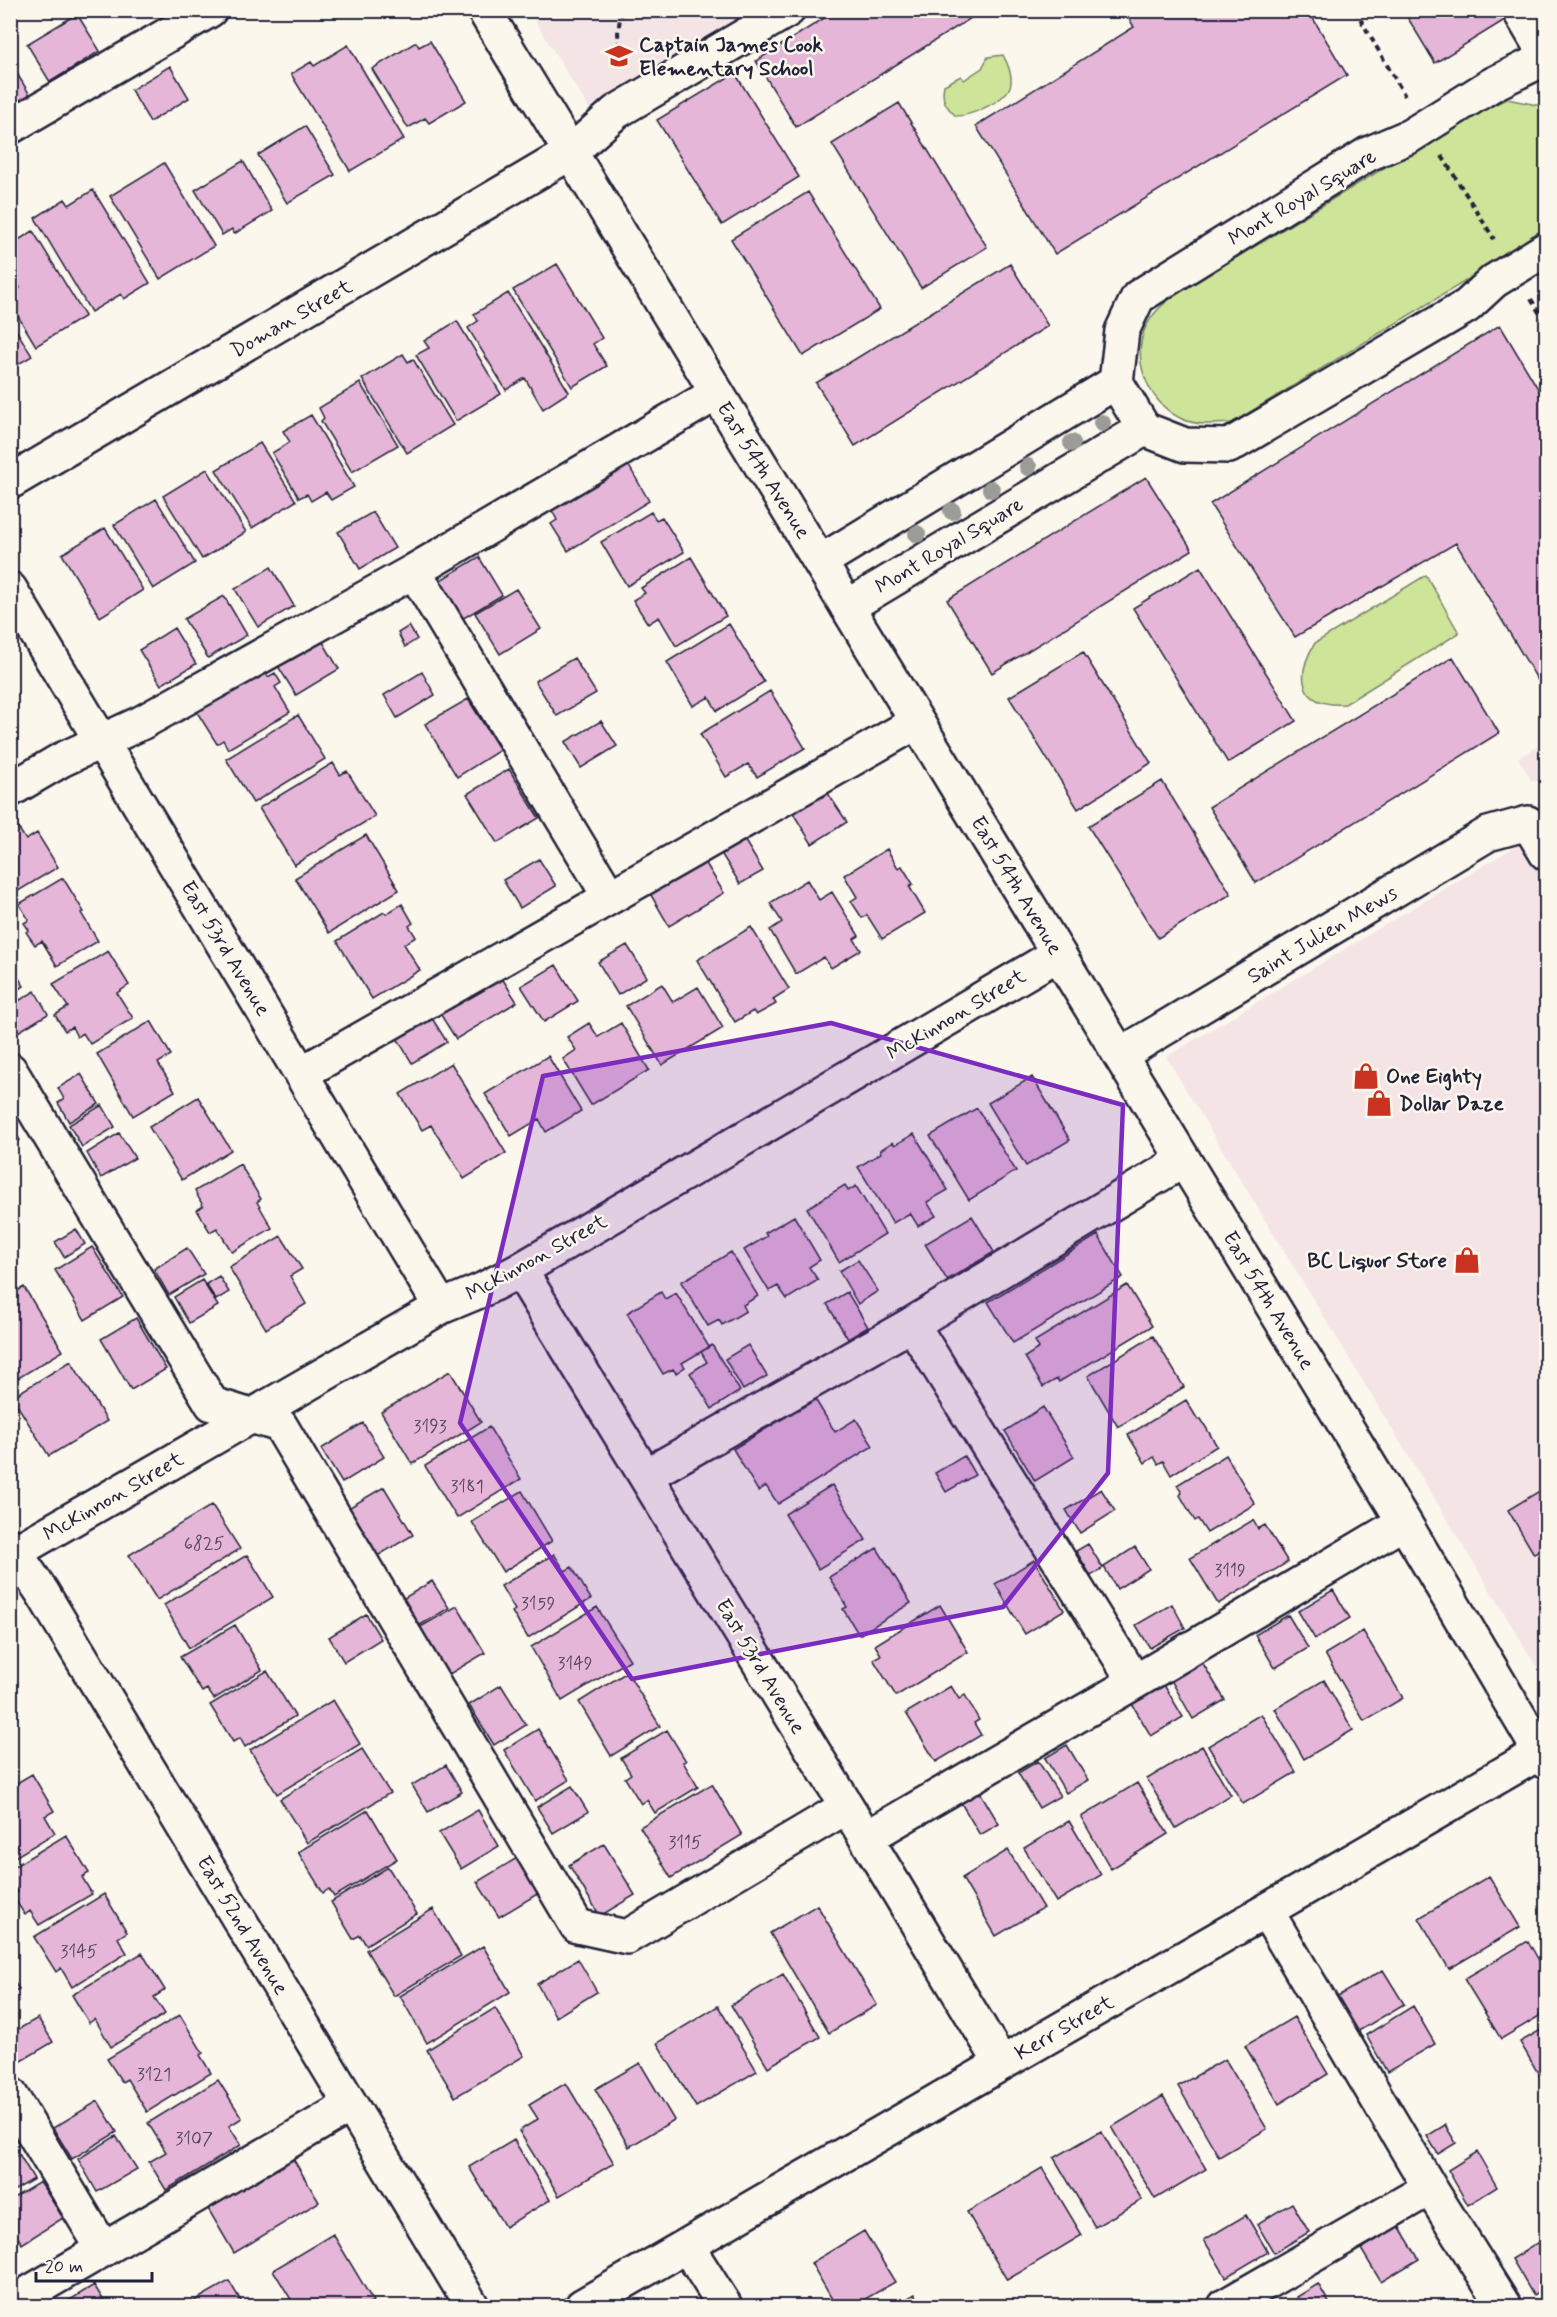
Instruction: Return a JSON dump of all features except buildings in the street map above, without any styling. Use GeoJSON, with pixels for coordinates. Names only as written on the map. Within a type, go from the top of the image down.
{"type":"FeatureCollection","features":[{"type":"Feature","properties":{"kind":"street"},"geometry":{"type":"LineString","coordinates":[[10,127],[210,10]]}},
{"type":"Feature","properties":{"kind":"street","name":"East 54th Avenue"},"geometry":{"type":"LineString","coordinates":[[484,10],[1545,1754]]}},
{"type":"Feature","properties":{"kind":"street","name":"Doman Street"},"geometry":{"type":"LineString","coordinates":[[10,482],[570,153],[616,112],[788,10]]}},
{"type":"Feature","properties":{"kind":"street"},"geometry":{"type":"LineString","coordinates":[[1519,10],[1546,57]]}},
{"type":"Feature","properties":{"kind":"street","name":"Mont Royal Square"},"geometry":{"type":"LineString","coordinates":[[1116,382],[1122,331],[1138,297],[1368,154],[1410,136],[1493,84],[1546,57]]}},
{"type":"Feature","properties":{"kind":"street"},"geometry":{"type":"LineString","coordinates":[[820,562],[1116,382],[1144,429],[1185,446],[1229,446],[1467,306],[1494,280],[1546,249]]}},
{"type":"Feature","properties":{"kind":"street"},"geometry":{"type":"LineString","coordinates":[[10,790],[61,760],[141,723],[414,572],[717,393]]}},
{"type":"Feature","properties":{"kind":"street","name":"Mont Royal Square"},"geometry":{"type":"LineString","coordinates":[[847,607],[1144,429]]}},
{"type":"Feature","properties":{"kind":"street"},"geometry":{"type":"LineString","coordinates":[[414,572],[609,896]]}},
{"type":"Feature","properties":{"kind":"street","name":"East 53rd Avenue"},"geometry":{"type":"LineString","coordinates":[[10,589],[441,1307]]}},
{"type":"Feature","properties":{"kind":"street"},"geometry":{"type":"LineString","coordinates":[[302,1072],[917,722]]}},
{"type":"Feature","properties":{"kind":"street","name":"Saint Julien Mews"},"geometry":{"type":"LineString","coordinates":[[1120,1055],[1488,834],[1528,823],[1546,853]]}},
{"type":"Feature","properties":{"kind":"street","name":"McKinnon Street"},"geometry":{"type":"LineString","coordinates":[[12,1551],[441,1307],[482,1290],[520,1270],[1058,954]]}},
{"type":"Feature","properties":{"kind":"street"},"geometry":{"type":"LineString","coordinates":[[10,1070],[212,1404],[280,1425],[577,1926],[627,1937],[846,1806]]}},
{"type":"Feature","properties":{"kind":"street"},"geometry":{"type":"LineString","coordinates":[[647,1475],[912,1324],[1184,1160]]}},
{"type":"Feature","properties":{"kind":"street","name":"East 53rd Avenue"},"geometry":{"type":"LineString","coordinates":[[520,1270],[647,1475],[1000,2063]]}},
{"type":"Feature","properties":{"kind":"street"},"geometry":{"type":"LineString","coordinates":[[912,1324],[1135,1682]]}},
{"type":"Feature","properties":{"kind":"street"},"geometry":{"type":"LineString","coordinates":[[866,1838],[1404,1522]]}},
{"type":"Feature","properties":{"kind":"street","name":"East 52nd Avenue"},"geometry":{"type":"LineString","coordinates":[[12,1551],[42,1592],[472,2307]]}},
{"type":"Feature","properties":{"kind":"street","name":"Kerr Street"},"geometry":{"type":"LineString","coordinates":[[582,2307],[1000,2063],[1545,1754]]}},
{"type":"Feature","properties":{"kind":"street"},"geometry":{"type":"LineString","coordinates":[[1268,1912],[1430,2188],[1504,2307]]}},
{"type":"Feature","properties":{"kind":"street"},"geometry":{"type":"LineString","coordinates":[[10,2094],[103,2248]]}},
{"type":"Feature","properties":{"kind":"street"},"geometry":{"type":"LineString","coordinates":[[10,2304],[351,2105]]}},
{"type":"Feature","properties":{"kind":"street"},"geometry":{"type":"LineString","coordinates":[[1225,2307],[1430,2188]]}},
{"type":"Feature","properties":{"kind":"street"},"geometry":{"type":"LineString","coordinates":[[687,2246],[725,2307]]}},
{"type":"Feature","properties":{"kind":"path"},"geometry":{"type":"LineString","coordinates":[[621,10],[618,33],[622,67]]}},
{"type":"Feature","properties":{"kind":"path"},"geometry":{"type":"LineString","coordinates":[[1354,10],[1424,128],[1546,324]]}},
{"type":"Feature","properties":{"kind":"highlighted area"},"geometry":{"type":"Polygon","coordinates":[[[831,1023],[1123,1105],[1108,1473],[1003,1607],[632,1679],[460,1423],[543,1076],[831,1023]]]}},
{"type":"Feature","properties":{"kind":"shaded area","name":"Captain James Cook Elementary School"},"geometry":{"type":"Polygon","coordinates":[[[529,11],[757,11],[591,112],[529,11]]]}},
{"type":"Feature","properties":{"kind":"shaded area"},"geometry":{"type":"Polygon","coordinates":[[[1546,741],[1546,783],[1531,780],[1518,758],[1546,741]]]}},
{"type":"Feature","properties":{"kind":"shaded area"},"geometry":{"type":"Polygon","coordinates":[[[1546,828],[1546,1682],[1166,1057],[1546,828]]]}},
{"type":"Feature","properties":{"kind":"green space"},"geometry":{"type":"Polygon","coordinates":[[[1003,55],[1011,76],[1009,89],[988,106],[956,116],[945,102],[944,85],[961,76],[964,80],[982,68],[988,57],[1003,55]]]}},
{"type":"Feature","properties":{"kind":"green space"},"geometry":{"type":"Polygon","coordinates":[[[1507,99],[1537,105],[1546,111],[1546,232],[1232,423],[1194,423],[1169,411],[1159,401],[1144,375],[1141,345],[1144,331],[1162,305],[1473,114],[1507,99]]]}},
{"type":"Feature","properties":{"kind":"green space"},"geometry":{"type":"Polygon","coordinates":[[[1426,575],[1459,633],[1345,704],[1330,704],[1310,695],[1305,687],[1305,667],[1315,643],[1426,575]]]}},
{"type":"Feature","properties":{"kind":"place","name":"Captain James Cook Elementary School"},"geometry":{"type":"Point","coordinates":[619,56]}},
{"type":"Feature","properties":{"kind":"place","name":"One Eighty"},"geometry":{"type":"Point","coordinates":[1366,1076]}},
{"type":"Feature","properties":{"kind":"place","name":"Dollar Daze"},"geometry":{"type":"Point","coordinates":[1379,1103]}},
{"type":"Feature","properties":{"kind":"place","name":"BC Liquor Store"},"geometry":{"type":"Point","coordinates":[1467,1260]}}]}
